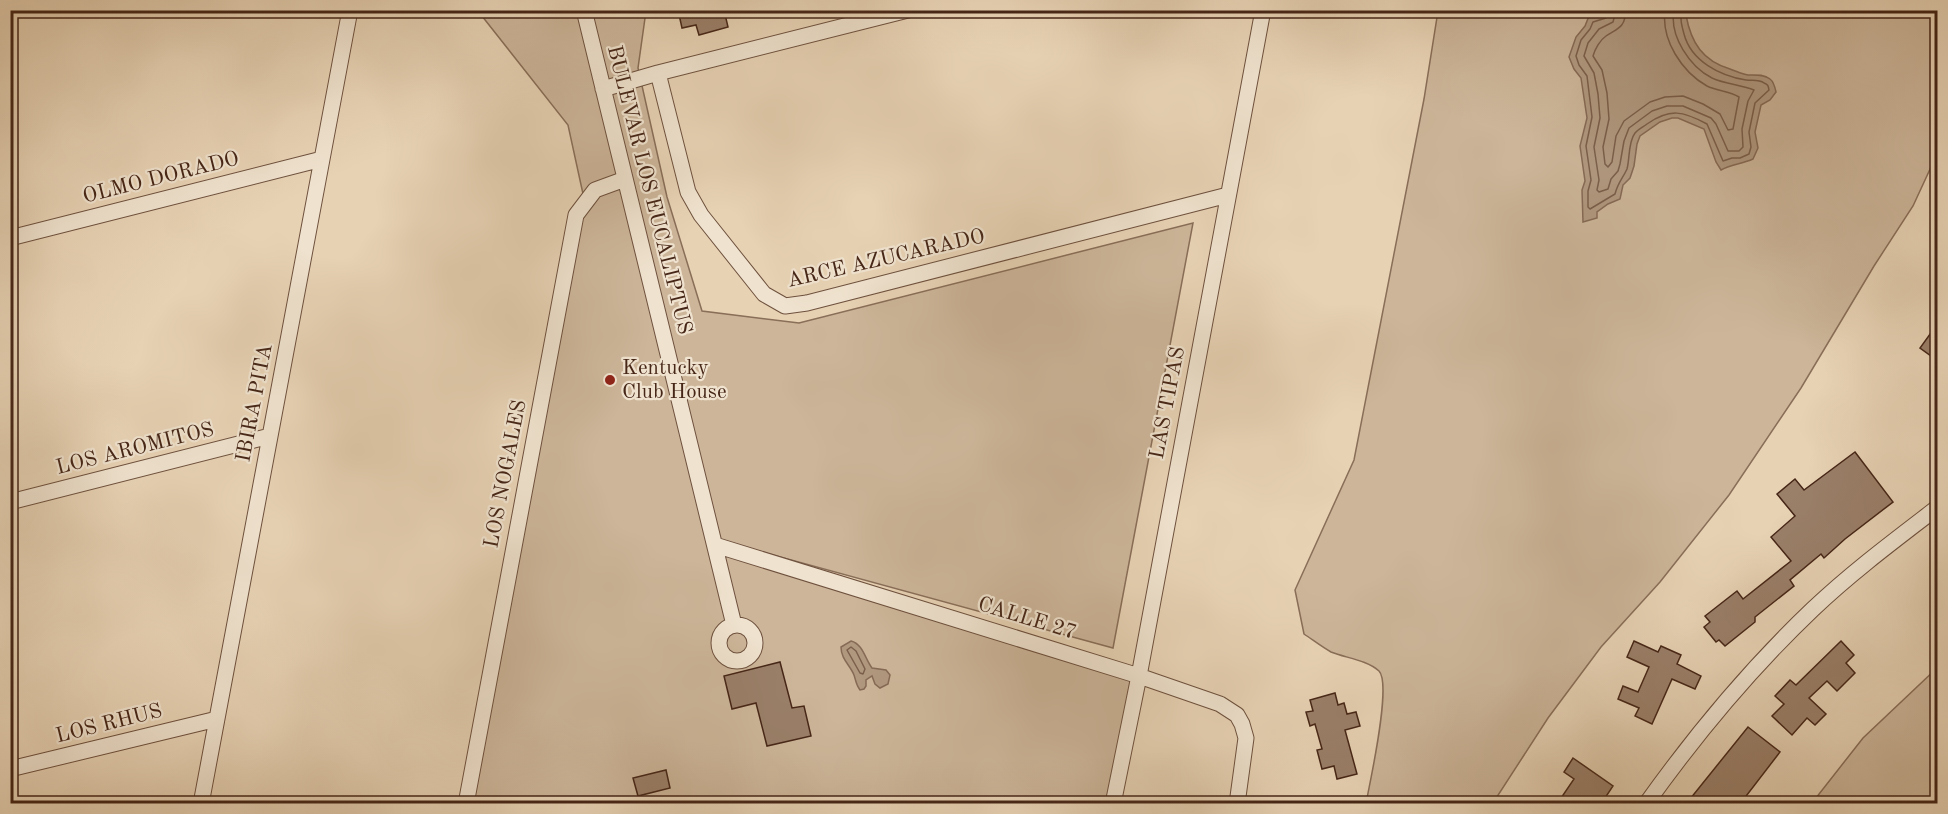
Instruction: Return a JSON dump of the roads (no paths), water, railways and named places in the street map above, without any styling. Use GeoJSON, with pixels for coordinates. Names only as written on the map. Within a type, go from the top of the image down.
{"type":"FeatureCollection","features":[{"type":"Feature","properties":{"kind":"street","name":"IBIRA PITA"},"geometry":{"type":"LineString","coordinates":[[201,804],[350,10]]}},
{"type":"Feature","properties":{"kind":"street","name":"BULEVAR LOS EUCALIPTUS"},"geometry":{"type":"LineString","coordinates":[[584,10],[734,625]]}},
{"type":"Feature","properties":{"kind":"street"},"geometry":{"type":"LineString","coordinates":[[603,88],[908,10]]}},
{"type":"Feature","properties":{"kind":"street","name":"LAS TIPAS"},"geometry":{"type":"LineString","coordinates":[[1113,804],[1263,10]]}},
{"type":"Feature","properties":{"kind":"street","name":"ARCE AZUCARADO"},"geometry":{"type":"LineString","coordinates":[[658,73],[688,192],[701,215],[764,294],[785,306],[807,303],[1228,195]]}},
{"type":"Feature","properties":{"kind":"street","name":"OLMO DORADO"},"geometry":{"type":"LineString","coordinates":[[10,238],[322,159]]}},
{"type":"Feature","properties":{"kind":"street","name":"LOS NOGALES"},"geometry":{"type":"LineString","coordinates":[[466,804],[576,214],[596,190],[625,179]]}},
{"type":"Feature","properties":{"kind":"street","name":"LOS AROMITOS"},"geometry":{"type":"LineString","coordinates":[[10,502],[270,436]]}},
{"type":"Feature","properties":{"kind":"street"},"geometry":{"type":"LineString","coordinates":[[1646,804],[1678,759],[1742,682],[1806,616],[1880,552],[1938,507]]}},
{"type":"Feature","properties":{"kind":"street","name":"CALLE 27"},"geometry":{"type":"LineString","coordinates":[[715,545],[1138,676],[1220,704],[1237,715],[1246,738],[1237,804]]}},
{"type":"Feature","properties":{"kind":"street","name":"LOS RHUS"},"geometry":{"type":"LineString","coordinates":[[10,769],[217,719]]}},
{"type":"Feature","properties":{"kind":"water"},"geometry":{"type":"Polygon","coordinates":[[[1614,11],[1691,11],[1686,15],[1691,34],[1706,56],[1721,66],[1741,73],[1768,77],[1776,92],[1770,100],[1761,105],[1755,132],[1758,148],[1753,159],[1721,170],[1704,129],[1678,118],[1660,122],[1640,136],[1634,166],[1630,178],[1623,185],[1620,199],[1597,212],[1597,218],[1583,222],[1582,190],[1585,181],[1580,146],[1587,118],[1581,78],[1569,57],[1576,37],[1585,26],[1589,16],[1614,11]]]}},
{"type":"Feature","properties":{"kind":"water"},"geometry":{"type":"Polygon","coordinates":[[[851,641],[861,648],[872,668],[886,670],[890,675],[888,684],[880,688],[875,684],[872,676],[866,680],[864,689],[860,690],[841,651],[841,647],[851,641]]]}},
{"type":"Feature","properties":{"kind":"place","name":"Kentucky Club House"},"geometry":{"type":"Point","coordinates":[610,380]}}]}
